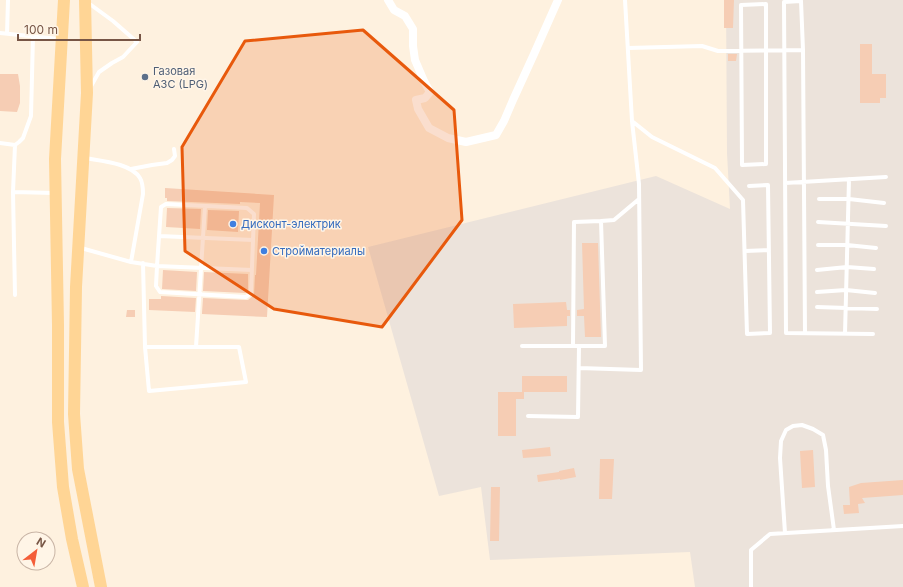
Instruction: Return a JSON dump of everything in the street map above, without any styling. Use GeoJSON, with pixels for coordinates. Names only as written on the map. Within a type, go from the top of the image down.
{"type":"FeatureCollection","features":[{"type":"Feature","properties":{"kind":"main road"},"geometry":{"type":"LineString","coordinates":[[64,0],[55,159],[58,422],[62,487],[83,587]]}},
{"type":"Feature","properties":{"kind":"main road"},"geometry":{"type":"LineString","coordinates":[[84,0],[87,93],[76,287],[74,414],[78,469],[101,587]]}},
{"type":"Feature","properties":{"kind":"street"},"geometry":{"type":"LineString","coordinates":[[388,0],[394,10],[405,16],[413,29],[415,60],[430,92],[425,98],[416,100],[418,109],[429,128],[448,138],[466,142],[496,135],[504,121],[558,0]]}},
{"type":"Feature","properties":{"kind":"lane"},"geometry":{"type":"LineString","coordinates":[[7,34],[8,0]]}},
{"type":"Feature","properties":{"kind":"lane"},"geometry":{"type":"LineString","coordinates":[[84,0],[137,42],[123,57],[99,72],[87,93]]}},
{"type":"Feature","properties":{"kind":"lane"},"geometry":{"type":"LineString","coordinates":[[579,368],[641,370],[639,184],[632,121],[625,0]]}},
{"type":"Feature","properties":{"kind":"lane"},"geometry":{"type":"LineString","coordinates":[[805,333],[801,1],[784,2],[786,333],[873,334]]}},
{"type":"Feature","properties":{"kind":"lane"},"geometry":{"type":"LineString","coordinates":[[766,4],[766,164],[742,165],[742,51],[741,5],[766,4]]}},
{"type":"Feature","properties":{"kind":"lane"},"geometry":{"type":"LineString","coordinates":[[0,33],[62,39]]}},
{"type":"Feature","properties":{"kind":"lane"},"geometry":{"type":"LineString","coordinates":[[0,143],[15,145],[19,142],[23,138],[30,116],[33,36]]}},
{"type":"Feature","properties":{"kind":"lane"},"geometry":{"type":"LineString","coordinates":[[628,48],[702,46],[718,51],[802,50]]}},
{"type":"Feature","properties":{"kind":"lane"},"geometry":{"type":"LineString","coordinates":[[632,121],[652,137],[715,168],[743,200],[747,334],[770,333],[768,185],[749,186]]}},
{"type":"Feature","properties":{"kind":"lane"},"geometry":{"type":"LineString","coordinates":[[15,145],[15,295]]}},
{"type":"Feature","properties":{"kind":"lane"},"geometry":{"type":"LineString","coordinates":[[130,169],[167,163],[175,156],[174,149]]}},
{"type":"Feature","properties":{"kind":"lane"},"geometry":{"type":"LineString","coordinates":[[84,158],[120,165],[135,172],[140,179],[143,186],[143,194],[131,262]]}},
{"type":"Feature","properties":{"kind":"lane"},"geometry":{"type":"LineString","coordinates":[[785,183],[886,177]]}},
{"type":"Feature","properties":{"kind":"lane"},"geometry":{"type":"LineString","coordinates":[[845,334],[849,179]]}},
{"type":"Feature","properties":{"kind":"lane"},"geometry":{"type":"LineString","coordinates":[[14,192],[55,192]]}},
{"type":"Feature","properties":{"kind":"lane"},"geometry":{"type":"LineString","coordinates":[[819,198],[848,199],[884,203]]}},
{"type":"Feature","properties":{"kind":"lane"},"geometry":{"type":"LineString","coordinates":[[573,346],[574,222],[601,222],[614,220],[639,199]]}},
{"type":"Feature","properties":{"kind":"lane"},"geometry":{"type":"LineString","coordinates":[[166,204],[248,208],[254,214],[251,293],[246,297],[160,292],[156,286],[159,236],[161,207],[166,204]]}},
{"type":"Feature","properties":{"kind":"lane"},"geometry":{"type":"LineString","coordinates":[[196,347],[205,206]]}},
{"type":"Feature","properties":{"kind":"lane"},"geometry":{"type":"LineString","coordinates":[[522,346],[605,346],[601,222]]}},
{"type":"Feature","properties":{"kind":"lane"},"geometry":{"type":"LineString","coordinates":[[818,222],[886,226]]}},
{"type":"Feature","properties":{"kind":"lane"},"geometry":{"type":"LineString","coordinates":[[159,236],[253,240]]}},
{"type":"Feature","properties":{"kind":"lane"},"geometry":{"type":"LineString","coordinates":[[818,245],[847,245],[876,248]]}},
{"type":"Feature","properties":{"kind":"lane"},"geometry":{"type":"LineString","coordinates":[[78,247],[131,262],[157,266],[252,270]]}},
{"type":"Feature","properties":{"kind":"lane"},"geometry":{"type":"LineString","coordinates":[[745,251],[769,250]]}},
{"type":"Feature","properties":{"kind":"lane"},"geometry":{"type":"LineString","coordinates":[[143,263],[145,347],[149,391],[246,382],[239,347],[145,347]]}},
{"type":"Feature","properties":{"kind":"lane"},"geometry":{"type":"LineString","coordinates":[[817,270],[847,267],[874,269]]}},
{"type":"Feature","properties":{"kind":"lane"},"geometry":{"type":"LineString","coordinates":[[817,292],[846,290],[875,293]]}},
{"type":"Feature","properties":{"kind":"lane"},"geometry":{"type":"LineString","coordinates":[[817,307],[877,309]]}},
{"type":"Feature","properties":{"kind":"lane"},"geometry":{"type":"LineString","coordinates":[[528,416],[578,417],[579,346]]}},
{"type":"Feature","properties":{"kind":"lane"},"geometry":{"type":"LineString","coordinates":[[785,533],[780,458],[781,441],[786,430],[793,426],[802,425],[823,435],[826,450],[828,486],[834,530]]}},
{"type":"Feature","properties":{"kind":"lane"},"geometry":{"type":"LineString","coordinates":[[751,587],[751,550],[770,534],[903,526]]}},
{"type":"Feature","properties":{"kind":"highlighted area"},"geometry":{"type":"Polygon","coordinates":[[[363,30],[454,110],[462,220],[382,327],[274,309],[185,251],[182,147],[245,41],[363,30]]]}},
{"type":"Feature","properties":{"kind":"shaded area"},"geometry":{"type":"Polygon","coordinates":[[[726,0],[903,0],[903,587],[695,587],[690,552],[490,560],[481,487],[439,496],[368,247],[656,176],[730,209],[727,153],[726,0]]]}},
{"type":"Feature","properties":{"kind":"building"},"geometry":{"type":"Polygon","coordinates":[[[724,0],[734,0],[733,28],[724,28],[724,0]]]}},
{"type":"Feature","properties":{"kind":"building"},"geometry":{"type":"Polygon","coordinates":[[[860,44],[872,44],[872,74],[886,74],[886,98],[880,98],[880,103],[860,103],[860,44]]]}},
{"type":"Feature","properties":{"kind":"building"},"geometry":{"type":"Polygon","coordinates":[[[728,54],[737,54],[736,61],[728,61],[728,54]]]}},
{"type":"Feature","properties":{"kind":"building"},"geometry":{"type":"Polygon","coordinates":[[[0,74],[18,74],[20,103],[17,112],[0,111],[0,74]]]}},
{"type":"Feature","properties":{"kind":"building","name":"Стройматериалы"},"geometry":{"type":"Polygon","coordinates":[[[165,188],[274,195],[267,317],[202,314],[203,298],[248,300],[254,295],[260,203],[240,202],[240,204],[167,201],[167,198],[165,198],[165,188]]]}},
{"type":"Feature","properties":{"kind":"building"},"geometry":{"type":"Polygon","coordinates":[[[167,208],[201,209],[200,229],[166,227],[167,208]]]}},
{"type":"Feature","properties":{"kind":"building"},"geometry":{"type":"Polygon","coordinates":[[[208,210],[239,211],[238,232],[207,230],[208,210]]]}},
{"type":"Feature","properties":{"kind":"building"},"geometry":{"type":"Polygon","coordinates":[[[582,243],[598,243],[601,337],[585,337],[584,316],[577,316],[577,310],[584,309],[582,243]]]}},
{"type":"Feature","properties":{"kind":"building"},"geometry":{"type":"Polygon","coordinates":[[[163,270],[197,272],[196,291],[162,289],[163,270]]]}},
{"type":"Feature","properties":{"kind":"building"},"geometry":{"type":"Polygon","coordinates":[[[204,272],[248,274],[248,291],[245,293],[203,291],[204,272]]]}},
{"type":"Feature","properties":{"kind":"building"},"geometry":{"type":"Polygon","coordinates":[[[161,296],[196,298],[195,312],[149,310],[149,299],[161,299],[161,296]]]}},
{"type":"Feature","properties":{"kind":"building"},"geometry":{"type":"Polygon","coordinates":[[[566,302],[567,310],[570,310],[570,316],[567,316],[567,326],[514,328],[513,304],[566,302]]]}},
{"type":"Feature","properties":{"kind":"building"},"geometry":{"type":"Polygon","coordinates":[[[127,310],[135,310],[135,317],[126,317],[127,310]]]}},
{"type":"Feature","properties":{"kind":"building"},"geometry":{"type":"Polygon","coordinates":[[[522,376],[567,376],[567,392],[524,392],[524,399],[516,399],[516,436],[498,436],[498,392],[522,392],[522,376]]]}},
{"type":"Feature","properties":{"kind":"building"},"geometry":{"type":"Polygon","coordinates":[[[550,447],[551,456],[523,458],[522,450],[550,447]]]}},
{"type":"Feature","properties":{"kind":"building"},"geometry":{"type":"Polygon","coordinates":[[[813,450],[815,487],[802,488],[800,451],[813,450]]]}},
{"type":"Feature","properties":{"kind":"building"},"geometry":{"type":"Polygon","coordinates":[[[600,459],[614,459],[612,499],[599,499],[600,459]]]}},
{"type":"Feature","properties":{"kind":"building"},"geometry":{"type":"Polygon","coordinates":[[[574,468],[576,477],[538,482],[537,475],[574,468]]]}},
{"type":"Feature","properties":{"kind":"building"},"geometry":{"type":"Polygon","coordinates":[[[903,480],[903,495],[862,498],[865,503],[858,504],[859,513],[844,514],[843,505],[850,505],[849,487],[861,483],[903,480]]]}},
{"type":"Feature","properties":{"kind":"building"},"geometry":{"type":"Polygon","coordinates":[[[491,487],[500,487],[499,541],[490,541],[491,487]]]}},
{"type":"Feature","properties":{"kind":"place","name":"Газовая АЗС (LPG)"},"geometry":{"type":"Point","coordinates":[145,77]}},
{"type":"Feature","properties":{"kind":"place","name":"Дисконт-электрик"},"geometry":{"type":"Point","coordinates":[233,224]}},
{"type":"Feature","properties":{"kind":"place","name":"Стройматериалы"},"geometry":{"type":"Point","coordinates":[264,251]}}]}
